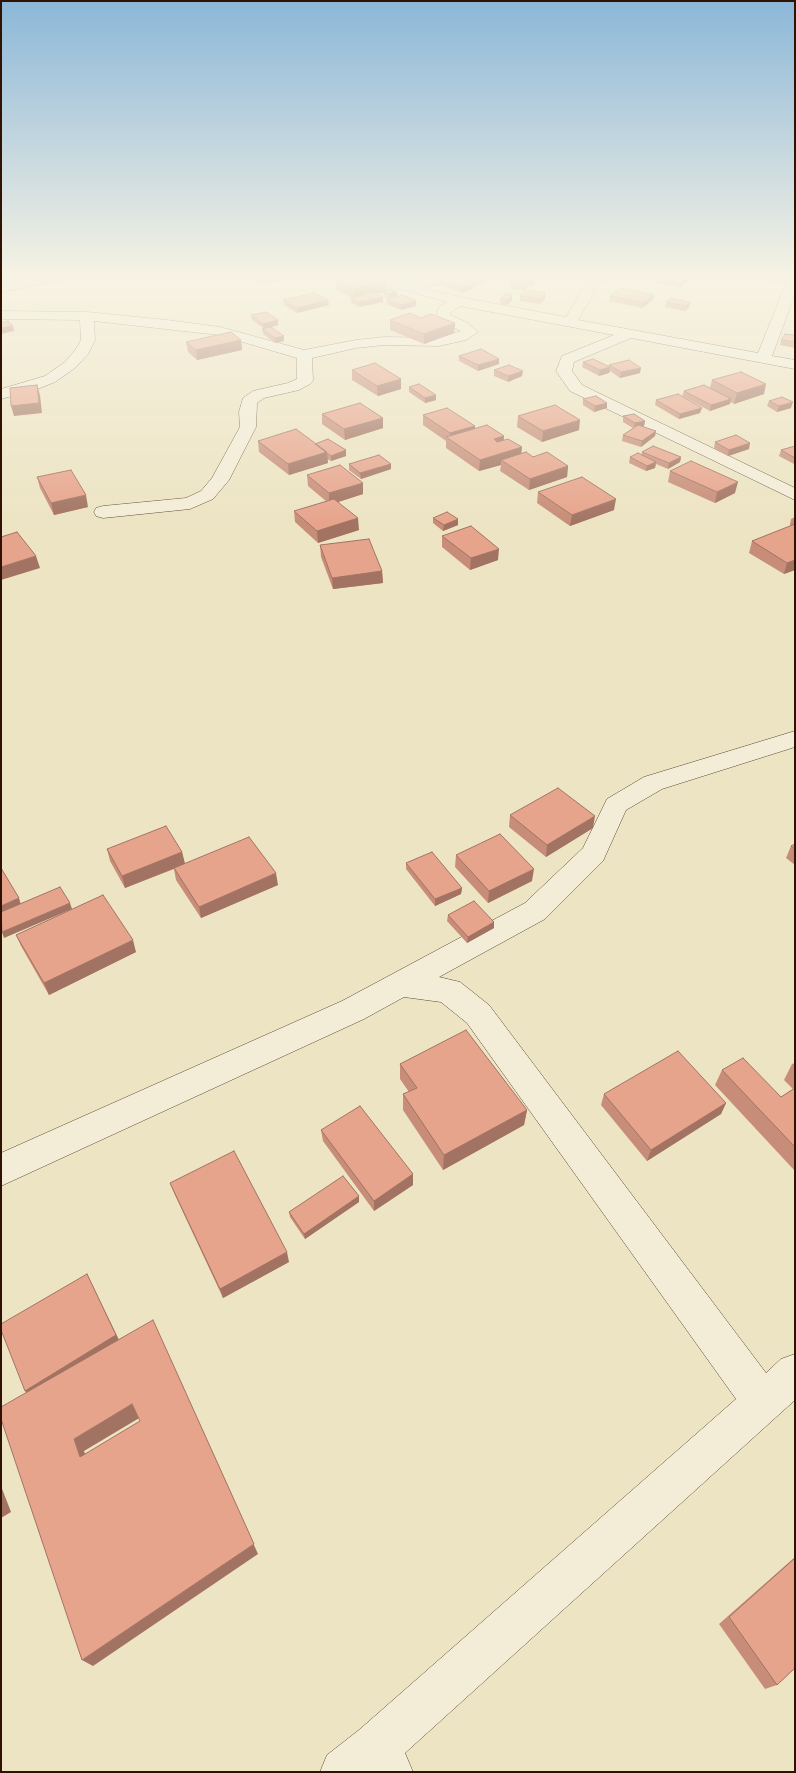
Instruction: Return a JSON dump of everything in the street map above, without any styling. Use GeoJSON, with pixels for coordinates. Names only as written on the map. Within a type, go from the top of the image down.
{"type":"FeatureCollection","features":[{"type":"Feature","properties":{"kind":"street"},"geometry":{"type":"LineString","coordinates":[[1,394],[29,387],[50,379],[77,358]]}},
{"type":"Feature","properties":{"kind":"street"},"geometry":{"type":"LineString","coordinates":[[103,512],[190,502],[207,495],[220,480],[248,427],[247,412],[249,401],[259,394],[292,387],[305,380],[304,358]]}},
{"type":"Feature","properties":{"kind":"street"},"geometry":{"type":"LineString","coordinates":[[570,358],[567,359],[564,371],[576,388],[795,495]]}},
{"type":"Feature","properties":{"kind":"street"},"geometry":{"type":"LineString","coordinates":[[751,358],[795,365]]}},
{"type":"Feature","properties":{"kind":"street"},"geometry":{"type":"LineString","coordinates":[[1,1170],[353,1010],[536,912],[594,854],[616,805],[653,784],[795,739]]}},
{"type":"Feature","properties":{"kind":"street"},"geometry":{"type":"LineString","coordinates":[[400,984],[449,991],[478,1014],[763,1402]]}},
{"type":"Feature","properties":{"kind":"street"},"geometry":{"type":"LineString","coordinates":[[370,1763],[795,1373]]}},
{"type":"Feature","properties":{"kind":"building"},"geometry":{"type":"Polygon","coordinates":[[[463,358],[499,359],[478,365],[463,358]]]}},
{"type":"Feature","properties":{"kind":"building"},"geometry":{"type":"Polygon","coordinates":[[[593,359],[610,367],[600,370],[583,362],[593,359]]]}},
{"type":"Feature","properties":{"kind":"building"},"geometry":{"type":"Polygon","coordinates":[[[629,360],[641,368],[621,372],[609,365],[629,360]]]}},
{"type":"Feature","properties":{"kind":"building"},"geometry":{"type":"Polygon","coordinates":[[[375,363],[401,379],[377,386],[352,370],[375,363]]]}},
{"type":"Feature","properties":{"kind":"building"},"geometry":{"type":"Polygon","coordinates":[[[509,365],[523,371],[508,376],[494,370],[509,365]]]}},
{"type":"Feature","properties":{"kind":"building"},"geometry":{"type":"Polygon","coordinates":[[[741,372],[766,384],[737,393],[712,380],[741,372]]]}},
{"type":"Feature","properties":{"kind":"building"},"geometry":{"type":"Polygon","coordinates":[[[419,384],[436,395],[425,398],[409,387],[419,384]]]}},
{"type":"Feature","properties":{"kind":"building"},"geometry":{"type":"Polygon","coordinates":[[[37,385],[39,403],[11,406],[10,388],[37,385]]]}},
{"type":"Feature","properties":{"kind":"building"},"geometry":{"type":"Polygon","coordinates":[[[704,385],[731,399],[711,405],[684,391],[704,385]]]}},
{"type":"Feature","properties":{"kind":"building"},"geometry":{"type":"Polygon","coordinates":[[[678,394],[702,408],[680,414],[656,400],[678,394]]]}},
{"type":"Feature","properties":{"kind":"building"},"geometry":{"type":"Polygon","coordinates":[[[596,396],[607,403],[595,406],[583,399],[596,396]]]}},
{"type":"Feature","properties":{"kind":"building"},"geometry":{"type":"Polygon","coordinates":[[[782,397],[793,402],[779,406],[769,401],[782,397]]]}},
{"type":"Feature","properties":{"kind":"building"},"geometry":{"type":"Polygon","coordinates":[[[360,403],[383,418],[344,429],[322,414],[360,403]]]}},
{"type":"Feature","properties":{"kind":"building"},"geometry":{"type":"Polygon","coordinates":[[[555,405],[580,420],[543,431],[518,416],[555,405]]]}},
{"type":"Feature","properties":{"kind":"building"},"geometry":{"type":"Polygon","coordinates":[[[447,408],[475,426],[450,433],[423,415],[447,408]]]}},
{"type":"Feature","properties":{"kind":"building"},"geometry":{"type":"Polygon","coordinates":[[[634,414],[645,421],[635,423],[623,416],[634,414]]]}},
{"type":"Feature","properties":{"kind":"building"},"geometry":{"type":"Polygon","coordinates":[[[487,425],[504,436],[494,439],[497,442],[508,439],[522,447],[480,460],[446,437],[487,425]]]}},
{"type":"Feature","properties":{"kind":"building"},"geometry":{"type":"Polygon","coordinates":[[[638,425],[656,431],[642,441],[623,435],[638,425]]]}},
{"type":"Feature","properties":{"kind":"building"},"geometry":{"type":"Polygon","coordinates":[[[296,429],[327,452],[288,464],[258,441],[296,429]]]}},
{"type":"Feature","properties":{"kind":"building"},"geometry":{"type":"Polygon","coordinates":[[[736,435],[750,443],[729,450],[715,442],[736,435]]]}},
{"type":"Feature","properties":{"kind":"building"},"geometry":{"type":"Polygon","coordinates":[[[328,439],[346,450],[331,456],[315,444],[328,439]]]}},
{"type":"Feature","properties":{"kind":"building"},"geometry":{"type":"Polygon","coordinates":[[[653,446],[681,457],[669,463],[642,452],[653,446]]]}},
{"type":"Feature","properties":{"kind":"building"},"geometry":{"type":"Polygon","coordinates":[[[795,446],[795,458],[781,450],[795,446]]]}},
{"type":"Feature","properties":{"kind":"building"},"geometry":{"type":"Polygon","coordinates":[[[526,452],[533,457],[547,452],[568,466],[530,479],[501,460],[526,452]]]}},
{"type":"Feature","properties":{"kind":"building"},"geometry":{"type":"Polygon","coordinates":[[[638,453],[656,462],[647,466],[630,457],[638,453]]]}},
{"type":"Feature","properties":{"kind":"building"},"geometry":{"type":"Polygon","coordinates":[[[379,455],[391,464],[360,473],[349,464],[379,455]]]}},
{"type":"Feature","properties":{"kind":"building"},"geometry":{"type":"Polygon","coordinates":[[[691,461],[738,482],[717,492],[670,471],[691,461]]]}},
{"type":"Feature","properties":{"kind":"building"},"geometry":{"type":"Polygon","coordinates":[[[340,465],[363,483],[329,493],[307,475],[340,465]]]}},
{"type":"Feature","properties":{"kind":"building"},"geometry":{"type":"Polygon","coordinates":[[[71,470],[86,495],[51,503],[37,477],[71,470]]]}},
{"type":"Feature","properties":{"kind":"building"},"geometry":{"type":"Polygon","coordinates":[[[582,477],[616,499],[572,515],[538,492],[582,477]]]}},
{"type":"Feature","properties":{"kind":"building"},"geometry":{"type":"Polygon","coordinates":[[[334,499],[358,518],[317,531],[294,511],[334,499]]]}},
{"type":"Feature","properties":{"kind":"building"},"geometry":{"type":"Polygon","coordinates":[[[447,512],[458,519],[444,525],[433,518],[447,512]]]}},
{"type":"Feature","properties":{"kind":"building"},"geometry":{"type":"Polygon","coordinates":[[[795,524],[795,560],[787,563],[752,541],[795,524]]]}},
{"type":"Feature","properties":{"kind":"building"},"geometry":{"type":"Polygon","coordinates":[[[471,526],[499,549],[471,558],[442,536],[471,526]]]}},
{"type":"Feature","properties":{"kind":"building"},"geometry":{"type":"Polygon","coordinates":[[[17,532],[36,556],[1,567],[1,537],[17,532]]]}},
{"type":"Feature","properties":{"kind":"building"},"geometry":{"type":"Polygon","coordinates":[[[369,539],[382,571],[332,578],[320,545],[369,539]]]}},
{"type":"Feature","properties":{"kind":"building"},"geometry":{"type":"Polygon","coordinates":[[[558,788],[595,816],[547,845],[510,815],[558,788]]]}},
{"type":"Feature","properties":{"kind":"building"},"geometry":{"type":"Polygon","coordinates":[[[166,826],[182,852],[122,876],[107,849],[166,826]]]}},
{"type":"Feature","properties":{"kind":"building"},"geometry":{"type":"Polygon","coordinates":[[[500,834],[534,869],[489,891],[456,855],[500,834]]]}},
{"type":"Feature","properties":{"kind":"building"},"geometry":{"type":"Polygon","coordinates":[[[249,837],[276,873],[199,907],[174,868],[249,837]]]}},
{"type":"Feature","properties":{"kind":"building"},"geometry":{"type":"Polygon","coordinates":[[[432,852],[462,888],[435,899],[406,863],[432,852]]]}},
{"type":"Feature","properties":{"kind":"building"},"geometry":{"type":"Polygon","coordinates":[[[1,868],[19,898],[1,906],[1,868]]]}},
{"type":"Feature","properties":{"kind":"building"},"geometry":{"type":"Polygon","coordinates":[[[60,887],[70,903],[2,932],[1,912],[60,887]]]}},
{"type":"Feature","properties":{"kind":"building"},"geometry":{"type":"Polygon","coordinates":[[[103,895],[133,940],[44,983],[16,935],[103,895]]]}},
{"type":"Feature","properties":{"kind":"building"},"geometry":{"type":"Polygon","coordinates":[[[474,901],[494,922],[468,937],[448,915],[474,901]]]}},
{"type":"Feature","properties":{"kind":"building"},"geometry":{"type":"Polygon","coordinates":[[[466,1030],[527,1110],[444,1155],[403,1094],[417,1088],[400,1064],[466,1030]]]}},
{"type":"Feature","properties":{"kind":"building"},"geometry":{"type":"Polygon","coordinates":[[[678,1051],[726,1103],[651,1150],[604,1094],[678,1051]]]}},
{"type":"Feature","properties":{"kind":"building"},"geometry":{"type":"Polygon","coordinates":[[[743,1058],[781,1097],[795,1088],[795,1147],[722,1070],[743,1058]]]}},
{"type":"Feature","properties":{"kind":"building"},"geometry":{"type":"Polygon","coordinates":[[[360,1106],[413,1174],[374,1201],[321,1130],[360,1106]]]}},
{"type":"Feature","properties":{"kind":"building"},"geometry":{"type":"Polygon","coordinates":[[[234,1151],[287,1252],[220,1289],[170,1183],[234,1151]]]}},
{"type":"Feature","properties":{"kind":"building"},"geometry":{"type":"Polygon","coordinates":[[[343,1176],[359,1196],[304,1234],[289,1212],[343,1176]]]}},
{"type":"Feature","properties":{"kind":"building"},"geometry":{"type":"Polygon","coordinates":[[[87,1274],[116,1335],[25,1391],[1,1330],[1,1324],[87,1274]]]}},
{"type":"Feature","properties":{"kind":"building"},"geometry":{"type":"Polygon","coordinates":[[[153,1320],[254,1544],[82,1660],[1,1419],[1,1407],[153,1320]],[[132,1404],[74,1439],[80,1457],[140,1421],[132,1404]]]}},
{"type":"Feature","properties":{"kind":"building"},"geometry":{"type":"Polygon","coordinates":[[[795,1558],[795,1668],[777,1685],[729,1617],[795,1558]]]}}]}
